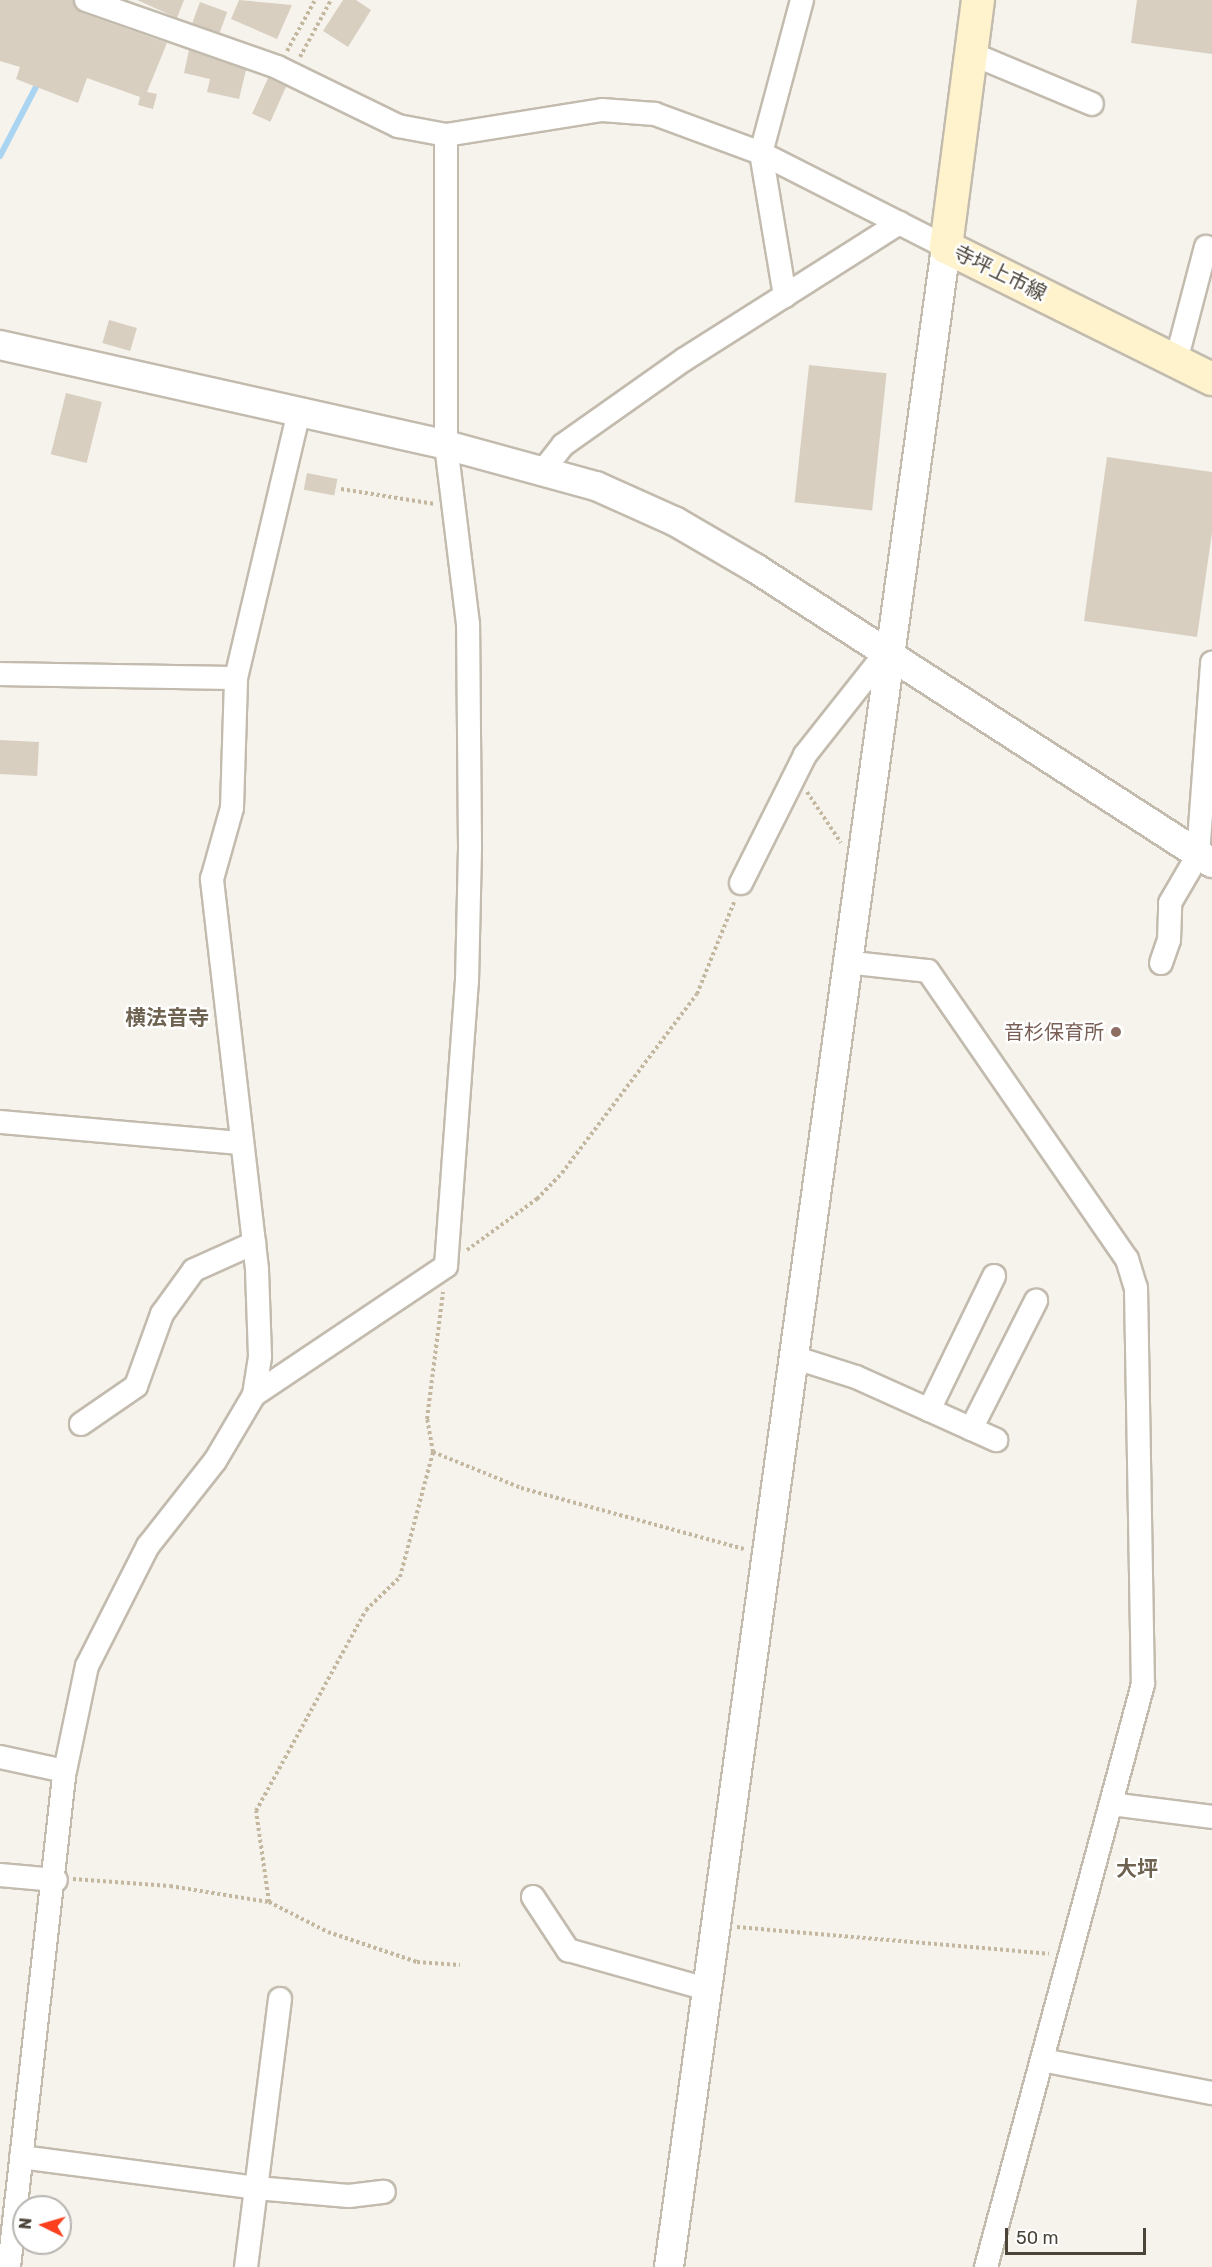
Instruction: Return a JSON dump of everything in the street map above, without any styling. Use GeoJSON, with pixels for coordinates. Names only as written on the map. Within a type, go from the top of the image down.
{"type":"FeatureCollection","features":[{"type":"Feature","properties":{"kind":"main road","name":"寺坪上市線"},"geometry":{"type":"LineString","coordinates":[[978,0],[946,247],[1212,379]]}},
{"type":"Feature","properties":{"kind":"street"},"geometry":{"type":"LineString","coordinates":[[86,0],[284,70],[398,126],[446,135],[602,110],[655,114],[761,153],[946,247],[857,868],[669,2267]]}},
{"type":"Feature","properties":{"kind":"street"},"geometry":{"type":"LineString","coordinates":[[785,296],[761,153],[802,0]]}},
{"type":"Feature","properties":{"kind":"street"},"geometry":{"type":"LineString","coordinates":[[970,53],[1092,104]]}},
{"type":"Feature","properties":{"kind":"street"},"geometry":{"type":"LineString","coordinates":[[254,1395],[446,1266],[467,981],[470,846],[468,624],[446,445],[446,135]]}},
{"type":"Feature","properties":{"kind":"street"},"geometry":{"type":"LineString","coordinates":[[545,468],[563,445],[785,296],[899,223]]}},
{"type":"Feature","properties":{"kind":"street"},"geometry":{"type":"LineString","coordinates":[[1176,361],[1206,262]]}},
{"type":"Feature","properties":{"kind":"street"},"geometry":{"type":"LineString","coordinates":[[0,345],[545,468],[676,522],[888,650],[1205,859]]}},
{"type":"Feature","properties":{"kind":"street"},"geometry":{"type":"LineString","coordinates":[[9,2267],[56,1880],[65,1771],[87,1665],[148,1546],[215,1461],[254,1395],[261,1319],[212,879],[232,808],[236,678],[299,412]]}},
{"type":"Feature","properties":{"kind":"street"},"geometry":{"type":"LineString","coordinates":[[741,883],[796,774],[888,650]]}},
{"type":"Feature","properties":{"kind":"street"},"geometry":{"type":"LineString","coordinates":[[1161,963],[1169,940],[1170,903],[1205,859],[1212,663]]}},
{"type":"Feature","properties":{"kind":"street"},"geometry":{"type":"LineString","coordinates":[[0,674],[236,678]]}},
{"type":"Feature","properties":{"kind":"street"},"geometry":{"type":"LineString","coordinates":[[845,962],[928,971],[1126,1259],[1136,1288],[1143,1684],[986,2267]]}},
{"type":"Feature","properties":{"kind":"street"},"geometry":{"type":"LineString","coordinates":[[0,1122],[240,1143]]}},
{"type":"Feature","properties":{"kind":"street"},"geometry":{"type":"LineString","coordinates":[[81,1424],[136,1386],[162,1314],[194,1270],[254,1243]]}},
{"type":"Feature","properties":{"kind":"street"},"geometry":{"type":"LineString","coordinates":[[929,1410],[994,1276]]}},
{"type":"Feature","properties":{"kind":"street"},"geometry":{"type":"LineString","coordinates":[[971,1429],[1036,1301]]}},
{"type":"Feature","properties":{"kind":"street"},"geometry":{"type":"LineString","coordinates":[[793,1357],[856,1377],[996,1440]]}},
{"type":"Feature","properties":{"kind":"street"},"geometry":{"type":"LineString","coordinates":[[0,1757],[65,1771]]}},
{"type":"Feature","properties":{"kind":"street"},"geometry":{"type":"LineString","coordinates":[[1111,1804],[1212,1817]]}},
{"type":"Feature","properties":{"kind":"street"},"geometry":{"type":"LineString","coordinates":[[0,1875],[56,1880]]}},
{"type":"Feature","properties":{"kind":"street"},"geometry":{"type":"LineString","coordinates":[[533,1897],[568,1950],[707,1989]]}},
{"type":"Feature","properties":{"kind":"street"},"geometry":{"type":"LineString","coordinates":[[246,2267],[280,1999]]}},
{"type":"Feature","properties":{"kind":"street"},"geometry":{"type":"LineString","coordinates":[[1042,2060],[1212,2093]]}},
{"type":"Feature","properties":{"kind":"street"},"geometry":{"type":"LineString","coordinates":[[21,2157],[256,2188],[349,2196],[384,2192]]}},
{"type":"Feature","properties":{"kind":"path"},"geometry":{"type":"LineString","coordinates":[[284,70],[315,0]]}},
{"type":"Feature","properties":{"kind":"path"},"geometry":{"type":"LineString","coordinates":[[284,70],[331,0]]}},
{"type":"Feature","properties":{"kind":"path"},"geometry":{"type":"LineString","coordinates":[[341,489],[454,507]]}},
{"type":"Feature","properties":{"kind":"path"},"geometry":{"type":"LineString","coordinates":[[796,774],[857,868]]}},
{"type":"Feature","properties":{"kind":"path"},"geometry":{"type":"LineString","coordinates":[[269,1902],[256,1811],[366,1610],[400,1576],[433,1452],[428,1419],[446,1266],[537,1199],[562,1173],[697,994],[741,883]]}},
{"type":"Feature","properties":{"kind":"path"},"geometry":{"type":"LineString","coordinates":[[433,1452],[521,1488],[766,1555]]}},
{"type":"Feature","properties":{"kind":"path"},"geometry":{"type":"LineString","coordinates":[[56,1880],[170,1886],[269,1902],[328,1932],[417,1962],[460,1965]]}},
{"type":"Feature","properties":{"kind":"path"},"geometry":{"type":"LineString","coordinates":[[715,1925],[1070,1956]]}},
{"type":"Feature","properties":{"kind":"building"},"geometry":{"type":"Polygon","coordinates":[[[0,0],[73,0],[82,13],[167,43],[147,92],[157,94],[153,109],[138,105],[140,97],[87,78],[78,103],[16,79],[20,67],[0,61],[0,0]]]}},
{"type":"Feature","properties":{"kind":"building"},"geometry":{"type":"Polygon","coordinates":[[[137,0],[184,0],[177,18],[137,0]]]}},
{"type":"Feature","properties":{"kind":"building"},"geometry":{"type":"Polygon","coordinates":[[[239,0],[292,5],[277,39],[231,19],[239,0]]]}},
{"type":"Feature","properties":{"kind":"building"},"geometry":{"type":"Polygon","coordinates":[[[343,0],[356,0],[371,10],[348,47],[323,31],[343,0]]]}},
{"type":"Feature","properties":{"kind":"building"},"geometry":{"type":"Polygon","coordinates":[[[1137,0],[1212,0],[1212,54],[1131,43],[1137,0]]]}},
{"type":"Feature","properties":{"kind":"building"},"geometry":{"type":"Polygon","coordinates":[[[200,2],[227,12],[219,34],[192,24],[200,2]]]}},
{"type":"Feature","properties":{"kind":"building"},"geometry":{"type":"Polygon","coordinates":[[[189,50],[246,70],[239,99],[207,92],[210,79],[184,73],[189,50]]]}},
{"type":"Feature","properties":{"kind":"building"},"geometry":{"type":"Polygon","coordinates":[[[268,78],[286,86],[270,122],[252,114],[268,78]]]}},
{"type":"Feature","properties":{"kind":"building"},"geometry":{"type":"Polygon","coordinates":[[[109,320],[137,328],[130,351],[102,343],[109,320]]]}},
{"type":"Feature","properties":{"kind":"building"},"geometry":{"type":"Polygon","coordinates":[[[809,365],[887,373],[872,510],[795,502],[809,365]]]}},
{"type":"Feature","properties":{"kind":"building"},"geometry":{"type":"Polygon","coordinates":[[[66,393],[102,402],[87,463],[51,454],[66,393]]]}},
{"type":"Feature","properties":{"kind":"building"},"geometry":{"type":"Polygon","coordinates":[[[1107,457],[1212,472],[1212,533],[1197,637],[1084,621],[1107,457]]]}},
{"type":"Feature","properties":{"kind":"building"},"geometry":{"type":"Polygon","coordinates":[[[307,473],[337,479],[334,496],[304,490],[307,473]]]}},
{"type":"Feature","properties":{"kind":"building"},"geometry":{"type":"Polygon","coordinates":[[[0,740],[39,742],[37,776],[0,774],[0,740]]]}},
{"type":"Feature","properties":{"kind":"waterway"},"geometry":{"type":"LineString","coordinates":[[0,156],[39,81]]}},
{"type":"Feature","properties":{"kind":"place","name":"音杉保育所"},"geometry":{"type":"Point","coordinates":[1116,1032]}},
{"type":"Feature","properties":{"kind":"district","name":"横法音寺"},"geometry":{"type":"Point","coordinates":[167,1018]}},
{"type":"Feature","properties":{"kind":"district","name":"大坪"},"geometry":{"type":"Point","coordinates":[1137,1869]}}]}
